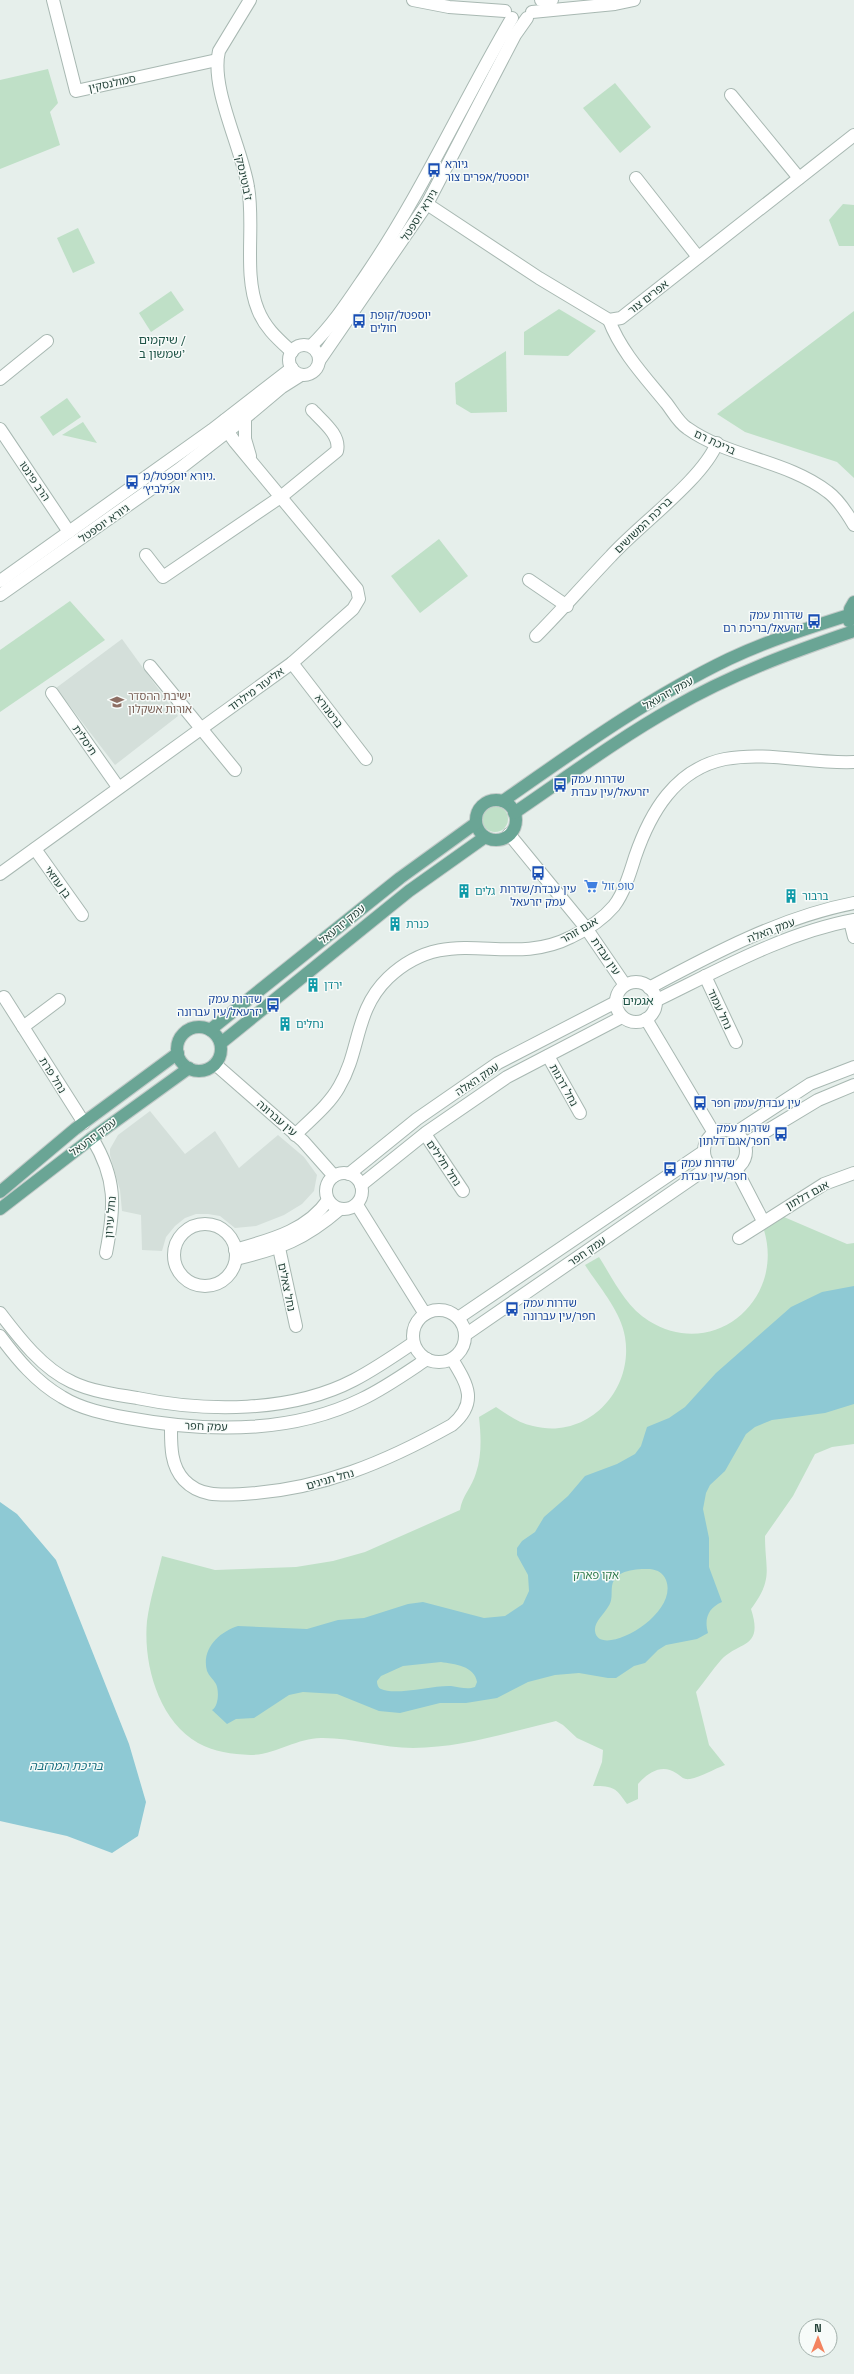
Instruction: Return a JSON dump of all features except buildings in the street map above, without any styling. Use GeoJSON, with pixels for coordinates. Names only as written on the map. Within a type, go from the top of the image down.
{"type":"FeatureCollection","features":[{"type":"Feature","properties":{"kind":"main road"},"geometry":{"type":"LineString","coordinates":[[854,602],[849,615],[854,631]]}},
{"type":"Feature","properties":{"kind":"main road","name":"עמק יזרעאל"},"geometry":{"type":"LineString","coordinates":[[503,801],[616,722],[667,692],[729,659],[795,632],[849,615]]}},
{"type":"Feature","properties":{"kind":"main road","name":"עמק יזרעאל"},"geometry":{"type":"LineString","coordinates":[[514,813],[625,736],[674,707],[745,672],[802,648],[854,631]]}},
{"type":"Feature","properties":{"kind":"main road"},"geometry":{"type":"LineString","coordinates":[[494,800],[503,801],[514,813],[515,824],[509,834],[498,840],[485,837],[478,829],[476,822],[477,813],[485,804],[494,800]]}},
{"type":"Feature","properties":{"kind":"main road","name":"עמק יזרעאל"},"geometry":{"type":"LineString","coordinates":[[210,1030],[400,878],[476,822]]}},
{"type":"Feature","properties":{"kind":"main road","name":"עמק יזרעאל"},"geometry":{"type":"LineString","coordinates":[[221,1043],[409,891],[485,837]]}},
{"type":"Feature","properties":{"kind":"main road"},"geometry":{"type":"LineString","coordinates":[[198,1027],[210,1030],[221,1043],[221,1054],[215,1064],[205,1070],[189,1068],[183,1063],[178,1053],[179,1041],[187,1031],[198,1027]]}},
{"type":"Feature","properties":{"kind":"main road","name":"עמק יזרעאל"},"geometry":{"type":"LineString","coordinates":[[0,1192],[84,1123],[178,1053]]}},
{"type":"Feature","properties":{"kind":"main road","name":"עמק יזרעאל"},"geometry":{"type":"LineString","coordinates":[[0,1209],[92,1138],[189,1068]]}},
{"type":"Feature","properties":{"kind":"street","name":"סמולנסקין"},"geometry":{"type":"LineString","coordinates":[[53,0],[76,91],[217,60]]}},
{"type":"Feature","properties":{"kind":"street"},"geometry":{"type":"LineString","coordinates":[[217,60],[219,51],[250,0]]}},
{"type":"Feature","properties":{"kind":"street"},"geometry":{"type":"LineString","coordinates":[[413,0],[449,7],[507,10],[519,20],[530,10],[615,4],[634,0]]}},
{"type":"Feature","properties":{"kind":"street"},"geometry":{"type":"LineString","coordinates":[[541,0],[552,0]]}},
{"type":"Feature","properties":{"kind":"street","name":"גיורא יוספטל"},"geometry":{"type":"LineString","coordinates":[[311,346],[328,330],[389,242],[440,154],[507,10]]}},
{"type":"Feature","properties":{"kind":"street","name":"גיורא יוספטל"},"geometry":{"type":"LineString","coordinates":[[320,361],[428,204],[530,10]]}},
{"type":"Feature","properties":{"kind":"street","name":"ז'בוטינסקי"},"geometry":{"type":"LineString","coordinates":[[217,60],[225,104],[248,186],[251,214],[251,263],[257,309],[265,326],[292,352]]}},
{"type":"Feature","properties":{"kind":"street"},"geometry":{"type":"LineString","coordinates":[[731,95],[798,178]]}},
{"type":"Feature","properties":{"kind":"street","name":"אפרים צור"},"geometry":{"type":"LineString","coordinates":[[609,320],[621,318],[854,135]]}},
{"type":"Feature","properties":{"kind":"street"},"geometry":{"type":"LineString","coordinates":[[636,178],[698,257]]}},
{"type":"Feature","properties":{"kind":"street"},"geometry":{"type":"LineString","coordinates":[[428,204],[539,278],[609,320]]}},
{"type":"Feature","properties":{"kind":"street","name":"בריכת רם"},"geometry":{"type":"LineString","coordinates":[[609,320],[616,338],[626,354],[686,428],[717,443],[812,481],[829,492],[842,506],[854,525]]}},
{"type":"Feature","properties":{"kind":"street"},"geometry":{"type":"LineString","coordinates":[[0,379],[47,341]]}},
{"type":"Feature","properties":{"kind":"street"},"geometry":{"type":"LineString","coordinates":[[298,346],[311,346],[317,352],[320,361],[314,372],[296,371],[289,360],[292,352],[298,346]]}},
{"type":"Feature","properties":{"kind":"street","name":"גיורא יוספטל"},"geometry":{"type":"LineString","coordinates":[[0,595],[178,470],[226,426],[245,418],[282,386],[296,371]]}},
{"type":"Feature","properties":{"kind":"street","name":"גיורא יוספטל"},"geometry":{"type":"LineString","coordinates":[[0,581],[69,532],[226,426],[296,371]]}},
{"type":"Feature","properties":{"kind":"street"},"geometry":{"type":"LineString","coordinates":[[146,554],[163,577],[282,496],[337,451],[339,444],[337,438],[312,410]]}},
{"type":"Feature","properties":{"kind":"street","name":"אליעזר מילרוד"},"geometry":{"type":"LineString","coordinates":[[245,418],[246,439],[251,459]]}},
{"type":"Feature","properties":{"kind":"street","name":"אליעזר מילרוד"},"geometry":{"type":"LineString","coordinates":[[0,874],[118,786],[292,662],[353,609],[359,599],[357,588],[251,459],[226,426]]}},
{"type":"Feature","properties":{"kind":"street","name":"הרב פינטו"},"geometry":{"type":"LineString","coordinates":[[0,429],[69,532]]}},
{"type":"Feature","properties":{"kind":"street","name":"בריכת המשושים"},"geometry":{"type":"LineString","coordinates":[[536,636],[567,606],[611,555],[711,457],[717,443]]}},
{"type":"Feature","properties":{"kind":"street"},"geometry":{"type":"LineString","coordinates":[[529,580],[567,606]]}},
{"type":"Feature","properties":{"kind":"street","name":"ברטנורא"},"geometry":{"type":"LineString","coordinates":[[292,662],[366,759]]}},
{"type":"Feature","properties":{"kind":"street"},"geometry":{"type":"LineString","coordinates":[[150,666],[235,770]]}},
{"type":"Feature","properties":{"kind":"street","name":"תיסלית"},"geometry":{"type":"LineString","coordinates":[[52,693],[118,786]]}},
{"type":"Feature","properties":{"kind":"street","name":"אגם זוהר"},"geometry":{"type":"LineString","coordinates":[[295,1135],[339,1088],[352,1057],[358,1029],[365,1010],[373,995],[388,978],[403,966],[419,957],[455,946],[519,951],[541,948],[572,937],[604,916],[615,905],[649,822],[660,803],[674,786],[689,775],[707,764],[745,757],[854,762]]}},
{"type":"Feature","properties":{"kind":"street","name":"עין עבדת"},"geometry":{"type":"LineString","coordinates":[[509,834],[586,928],[625,985]]}},
{"type":"Feature","properties":{"kind":"street","name":"בן עוזאי"},"geometry":{"type":"LineString","coordinates":[[35,849],[82,915]]}},
{"type":"Feature","properties":{"kind":"street","name":"עמק האלה"},"geometry":{"type":"LineString","coordinates":[[649,988],[726,948],[789,922],[854,904]]}},
{"type":"Feature","properties":{"kind":"street"},"geometry":{"type":"LineString","coordinates":[[852,920],[854,937]]}},
{"type":"Feature","properties":{"kind":"street","name":"עמק האלה"},"geometry":{"type":"LineString","coordinates":[[656,1001],[705,976],[794,937],[852,920]]}},
{"type":"Feature","properties":{"kind":"street","name":"נחל עמוד"},"geometry":{"type":"LineString","coordinates":[[705,976],[736,1042]]}},
{"type":"Feature","properties":{"kind":"street"},"geometry":{"type":"LineString","coordinates":[[638,982],[649,988],[656,1001],[653,1011],[646,1019],[631,1021],[622,1017],[616,1007],[619,991],[625,985],[638,982]]}},
{"type":"Feature","properties":{"kind":"street","name":"נחל פרת"},"geometry":{"type":"LineString","coordinates":[[4,997],[84,1123]]}},
{"type":"Feature","properties":{"kind":"street"},"geometry":{"type":"LineString","coordinates":[[23,1026],[59,1000]]}},
{"type":"Feature","properties":{"kind":"street","name":"עמק האלה"},"geometry":{"type":"LineString","coordinates":[[349,1174],[417,1120],[498,1063],[616,1002]]}},
{"type":"Feature","properties":{"kind":"street","name":"עמק האלה"},"geometry":{"type":"LineString","coordinates":[[361,1185],[425,1134],[507,1077],[622,1017]]}},
{"type":"Feature","properties":{"kind":"street"},"geometry":{"type":"LineString","coordinates":[[646,1019],[714,1133]]}},
{"type":"Feature","properties":{"kind":"street","name":"נחל דרגות"},"geometry":{"type":"LineString","coordinates":[[548,1056],[580,1114]]}},
{"type":"Feature","properties":{"kind":"street","name":"עין עברונה"},"geometry":{"type":"LineString","coordinates":[[215,1064],[295,1135],[334,1176]]}},
{"type":"Feature","properties":{"kind":"street"},"geometry":{"type":"LineString","coordinates":[[735,1133],[810,1084],[854,1066]]}},
{"type":"Feature","properties":{"kind":"street"},"geometry":{"type":"LineString","coordinates":[[745,1144],[818,1100],[854,1085]]}},
{"type":"Feature","properties":{"kind":"street"},"geometry":{"type":"LineString","coordinates":[[725,1130],[735,1133],[745,1144],[743,1161],[736,1169],[725,1172],[710,1166],[703,1152],[706,1141],[714,1133],[725,1130]]}},
{"type":"Feature","properties":{"kind":"street","name":"נחל חלילים"},"geometry":{"type":"LineString","coordinates":[[425,1134],[463,1192]]}},
{"type":"Feature","properties":{"kind":"street","name":"נחל עירון"},"geometry":{"type":"LineString","coordinates":[[92,1138],[103,1157],[110,1177],[114,1201],[106,1253]]}},
{"type":"Feature","properties":{"kind":"street","name":"עמק חפר"},"geometry":{"type":"LineString","coordinates":[[458,1318],[703,1152]]}},
{"type":"Feature","properties":{"kind":"street","name":"עמק חפר"},"geometry":{"type":"LineString","coordinates":[[465,1335],[710,1166]]}},
{"type":"Feature","properties":{"kind":"street"},"geometry":{"type":"LineString","coordinates":[[736,1169],[763,1222]]}},
{"type":"Feature","properties":{"kind":"street"},"geometry":{"type":"LineString","coordinates":[[341,1173],[349,1174],[354,1176],[361,1185],[362,1196],[357,1205],[348,1209],[334,1207],[328,1200],[326,1191],[327,1185],[334,1176],[341,1173]]}},
{"type":"Feature","properties":{"kind":"street","name":"אגם דלתון"},"geometry":{"type":"LineString","coordinates":[[739,1238],[824,1184],[854,1173]]}},
{"type":"Feature","properties":{"kind":"street"},"geometry":{"type":"LineString","coordinates":[[236,1255],[227,1234],[219,1227],[208,1224],[198,1225],[188,1229],[180,1236],[175,1245],[174,1256],[176,1266],[181,1275],[189,1282],[199,1286],[210,1286],[220,1282],[228,1275],[236,1255],[284,1234],[312,1218],[328,1200]]}},
{"type":"Feature","properties":{"kind":"street"},"geometry":{"type":"LineString","coordinates":[[357,1205],[425,1314]]}},
{"type":"Feature","properties":{"kind":"street"},"geometry":{"type":"LineString","coordinates":[[236,1255],[279,1248],[320,1226],[340,1209]]}},
{"type":"Feature","properties":{"kind":"street","name":"נחל צאלים"},"geometry":{"type":"LineString","coordinates":[[279,1248],[296,1326]]}},
{"type":"Feature","properties":{"kind":"street"},"geometry":{"type":"LineString","coordinates":[[442,1310],[458,1318],[465,1335],[462,1349],[452,1359],[444,1362],[427,1360],[416,1350],[413,1343],[413,1330],[420,1318],[425,1314],[442,1310]]}},
{"type":"Feature","properties":{"kind":"street","name":"עמק חפר"},"geometry":{"type":"LineString","coordinates":[[0,1313],[27,1346],[50,1367],[72,1382],[142,1400],[202,1407],[256,1405],[281,1402],[325,1391],[353,1381],[413,1343]]}},
{"type":"Feature","properties":{"kind":"street","name":"עמק חפר"},"geometry":{"type":"LineString","coordinates":[[0,1336],[17,1359],[37,1378],[62,1397],[84,1407],[111,1415],[171,1425],[201,1427],[258,1426],[310,1417],[362,1399],[427,1360]]}},
{"type":"Feature","properties":{"kind":"street","name":"נחל תנינים"},"geometry":{"type":"LineString","coordinates":[[171,1425],[172,1454],[176,1469],[183,1479],[194,1488],[207,1494],[220,1495],[278,1491],[305,1486],[344,1476],[392,1457],[452,1425],[460,1418],[468,1401],[468,1391],[464,1380],[452,1359]]}},
{"type":"Feature","properties":{"kind":"shaded area","name":"ישיבת ההסדר אורות אשקלון"},"geometry":{"type":"Polygon","coordinates":[[[122,639],[178,716],[115,765],[56,688],[122,639]]]}},
{"type":"Feature","properties":{"kind":"shaded area"},"geometry":{"type":"Polygon","coordinates":[[[150,1111],[185,1154],[215,1131],[239,1168],[278,1135],[304,1157],[317,1175],[314,1191],[302,1204],[284,1215],[256,1226],[235,1228],[220,1216],[196,1214],[185,1218],[175,1226],[166,1237],[162,1251],[142,1250],[141,1215],[122,1211],[120,1190],[110,1155],[110,1149],[118,1135],[150,1111]]]}},
{"type":"Feature","properties":{"kind":"green space"},"geometry":{"type":"Polygon","coordinates":[[[48,69],[58,103],[50,112],[60,145],[0,169],[0,80],[48,69]]]}},
{"type":"Feature","properties":{"kind":"green space"},"geometry":{"type":"Polygon","coordinates":[[[615,83],[651,127],[620,153],[583,108],[615,83]]]}},
{"type":"Feature","properties":{"kind":"green space"},"geometry":{"type":"Polygon","coordinates":[[[843,204],[854,205],[854,246],[839,246],[829,220],[843,204]]]}},
{"type":"Feature","properties":{"kind":"green space"},"geometry":{"type":"Polygon","coordinates":[[[78,228],[95,263],[73,273],[57,238],[78,228]]]}},
{"type":"Feature","properties":{"kind":"green space"},"geometry":{"type":"Polygon","coordinates":[[[171,291],[184,310],[151,332],[139,313],[171,291]]]}},
{"type":"Feature","properties":{"kind":"green space"},"geometry":{"type":"Polygon","coordinates":[[[559,309],[596,331],[568,356],[524,355],[524,332],[559,309]]]}},
{"type":"Feature","properties":{"kind":"green space"},"geometry":{"type":"Polygon","coordinates":[[[854,311],[854,478],[837,462],[745,432],[717,414],[854,311]]]}},
{"type":"Feature","properties":{"kind":"green space"},"geometry":{"type":"Polygon","coordinates":[[[506,351],[507,412],[471,413],[456,404],[455,383],[506,351]]]}},
{"type":"Feature","properties":{"kind":"green space"},"geometry":{"type":"Polygon","coordinates":[[[67,398],[81,417],[53,436],[40,417],[67,398]]]}},
{"type":"Feature","properties":{"kind":"green space"},"geometry":{"type":"Polygon","coordinates":[[[83,422],[97,443],[62,435],[83,422]]]}},
{"type":"Feature","properties":{"kind":"green space"},"geometry":{"type":"Polygon","coordinates":[[[439,539],[468,576],[420,613],[391,576],[439,539]]]}},
{"type":"Feature","properties":{"kind":"green space"},"geometry":{"type":"Polygon","coordinates":[[[70,601],[105,640],[0,712],[0,650],[70,601]]]}},
{"type":"Feature","properties":{"kind":"green space"},"geometry":{"type":"Polygon","coordinates":[[[495,806],[504,810],[508,819],[504,828],[495,832],[486,828],[482,819],[486,810],[495,806]]]}},
{"type":"Feature","properties":{"kind":"green space","name":"אקו פארק"},"geometry":{"type":"Polygon","coordinates":[[[784,1217],[847,1244],[854,1243],[854,1444],[832,1447],[815,1454],[793,1496],[765,1536],[767,1574],[763,1589],[751,1609],[754,1622],[752,1638],[721,1660],[696,1692],[709,1745],[725,1765],[699,1777],[690,1779],[684,1778],[671,1770],[660,1769],[650,1773],[638,1784],[638,1799],[627,1804],[620,1794],[614,1789],[610,1787],[593,1786],[602,1762],[603,1750],[577,1738],[563,1725],[556,1721],[485,1739],[431,1747],[402,1748],[334,1738],[314,1738],[269,1752],[250,1755],[210,1749],[184,1733],[173,1720],[163,1705],[156,1689],[151,1672],[146,1637],[148,1613],[162,1556],[215,1570],[296,1567],[333,1561],[365,1552],[460,1510],[478,1466],[480,1445],[479,1417],[496,1407],[509,1416],[528,1425],[553,1428],[572,1425],[589,1418],[603,1407],[614,1392],[622,1375],[626,1357],[623,1327],[609,1300],[585,1265],[599,1257],[627,1300],[641,1315],[649,1321],[673,1331],[697,1334],[719,1328],[739,1317],[754,1300],[764,1279],[768,1256],[764,1230],[784,1217]]]}},
{"type":"Feature","properties":{"kind":"water"},"geometry":{"type":"Polygon","coordinates":[[[854,1286],[854,1404],[825,1413],[772,1420],[755,1427],[746,1434],[725,1471],[710,1485],[706,1493],[703,1509],[709,1538],[709,1567],[722,1602],[713,1607],[708,1614],[708,1633],[697,1639],[666,1645],[658,1650],[645,1663],[634,1666],[616,1678],[579,1673],[555,1675],[528,1682],[497,1698],[466,1703],[440,1703],[400,1713],[379,1711],[337,1694],[303,1692],[289,1695],[254,1718],[236,1719],[227,1724],[212,1710],[217,1702],[218,1690],[216,1684],[207,1671],[206,1663],[209,1649],[213,1642],[224,1632],[238,1626],[307,1629],[338,1620],[364,1618],[408,1604],[423,1602],[484,1618],[505,1616],[523,1604],[529,1591],[528,1575],[517,1555],[517,1548],[522,1541],[535,1532],[544,1517],[568,1496],[585,1476],[617,1464],[635,1454],[641,1446],[647,1427],[669,1418],[685,1407],[716,1373],[791,1307],[822,1292],[854,1286]],[[650,1569],[627,1571],[617,1576],[614,1580],[611,1602],[596,1624],[595,1631],[599,1639],[609,1640],[622,1637],[637,1630],[650,1620],[661,1607],[667,1594],[666,1580],[660,1572],[650,1569]],[[441,1662],[403,1666],[381,1676],[377,1681],[378,1686],[379,1688],[387,1691],[405,1691],[444,1686],[466,1688],[475,1687],[477,1682],[472,1672],[468,1669],[458,1665],[441,1662]]]}},
{"type":"Feature","properties":{"kind":"water","name":"בריכת המרזבה"},"geometry":{"type":"Polygon","coordinates":[[[0,1502],[17,1514],[56,1560],[129,1744],[146,1802],[138,1836],[112,1853],[67,1836],[0,1821],[0,1502]]]}},
{"type":"Feature","properties":{"kind":"place","name":"גיורא יוספטל/אפרים צור"},"geometry":{"type":"Point","coordinates":[434,170]}},
{"type":"Feature","properties":{"kind":"place","name":"יוספטל/קופת חולים"},"geometry":{"type":"Point","coordinates":[359,321]}},
{"type":"Feature","properties":{"kind":"place","name":"גיורא יוספטל/מ. אנילביץ׳"},"geometry":{"type":"Point","coordinates":[132,482]}},
{"type":"Feature","properties":{"kind":"place","name":"שדרות עמק יזרעאל/בריכת רם"},"geometry":{"type":"Point","coordinates":[814,621]}},
{"type":"Feature","properties":{"kind":"place","name":"ישיבת ההסדר אורות אשקלון"},"geometry":{"type":"Point","coordinates":[117,702]}},
{"type":"Feature","properties":{"kind":"place","name":"שדרות עמק יזרעאל/עין עבדת"},"geometry":{"type":"Point","coordinates":[560,785]}},
{"type":"Feature","properties":{"kind":"place","name":"עין עבדת/שדרות עמק יזרעאל"},"geometry":{"type":"Point","coordinates":[538,873]}},
{"type":"Feature","properties":{"kind":"place","name":"טופ זול"},"geometry":{"type":"Point","coordinates":[591,886]}},
{"type":"Feature","properties":{"kind":"place","name":"גלים"},"geometry":{"type":"Point","coordinates":[464,891]}},
{"type":"Feature","properties":{"kind":"place","name":"ברבור"},"geometry":{"type":"Point","coordinates":[791,896]}},
{"type":"Feature","properties":{"kind":"place","name":"כנרת"},"geometry":{"type":"Point","coordinates":[395,924]}},
{"type":"Feature","properties":{"kind":"place","name":"ירדן"},"geometry":{"type":"Point","coordinates":[313,985]}},
{"type":"Feature","properties":{"kind":"place","name":"שדרות עמק יזרעאל/עין עברונה"},"geometry":{"type":"Point","coordinates":[273,1005]}},
{"type":"Feature","properties":{"kind":"place","name":"נחלים"},"geometry":{"type":"Point","coordinates":[285,1024]}},
{"type":"Feature","properties":{"kind":"place","name":"עין עבדת/עמק חפר"},"geometry":{"type":"Point","coordinates":[700,1103]}},
{"type":"Feature","properties":{"kind":"place","name":"שדרות עמק חפר/אגם דלתון"},"geometry":{"type":"Point","coordinates":[781,1134]}},
{"type":"Feature","properties":{"kind":"place","name":"שדרות עמק חפר/עין עבדת"},"geometry":{"type":"Point","coordinates":[670,1169]}},
{"type":"Feature","properties":{"kind":"place","name":"שדרות עמק חפר/עין עברונה"},"geometry":{"type":"Point","coordinates":[512,1309]}},
{"type":"Feature","properties":{"kind":"district","name":"שיקמים / שמשון ב'"},"geometry":{"type":"Point","coordinates":[162,347]}},
{"type":"Feature","properties":{"kind":"district","name":"אגמים"},"geometry":{"type":"Point","coordinates":[638,1001]}}]}
